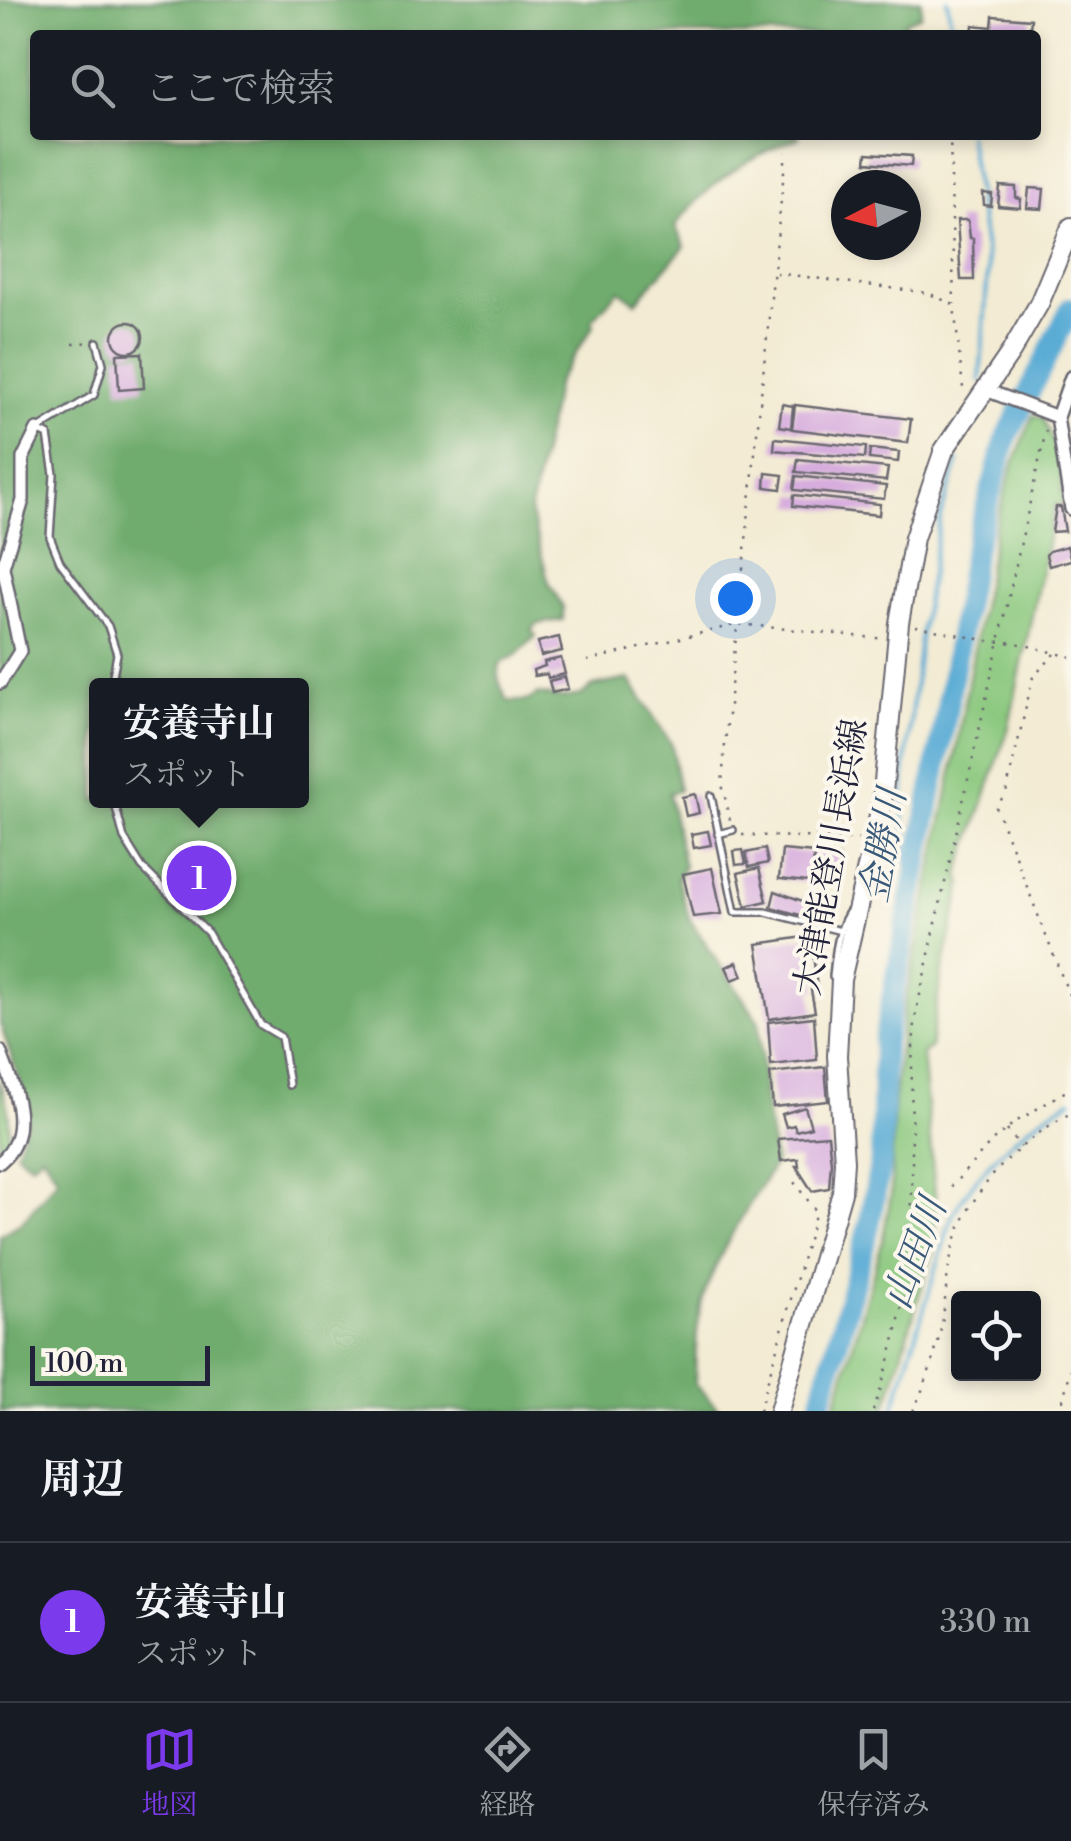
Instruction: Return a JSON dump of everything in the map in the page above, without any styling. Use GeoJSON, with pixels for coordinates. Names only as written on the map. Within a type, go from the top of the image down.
{"type":"FeatureCollection","features":[{"type":"Feature","properties":{"kind":"main road","name":"大津能登川長浜線"},"geometry":{"type":"LineString","coordinates":[[779,1411],[842,1192],[844,1160],[836,1056],[838,1001],[882,803],[914,538],[944,450],[985,396],[1038,304],[1071,227]]}},
{"type":"Feature","properties":{"kind":"street"},"geometry":{"type":"LineString","coordinates":[[1071,377],[1051,414],[1071,508]]}},
{"type":"Feature","properties":{"kind":"street"},"geometry":{"type":"LineString","coordinates":[[985,396],[1051,414]]}},
{"type":"Feature","properties":{"kind":"street"},"geometry":{"type":"LineString","coordinates":[[0,683],[20,650],[3,568],[23,500],[23,458],[36,430]]}},
{"type":"Feature","properties":{"kind":"street"},"geometry":{"type":"LineString","coordinates":[[0,1051],[20,1113],[10,1150],[0,1162]]}},
{"type":"Feature","properties":{"kind":"lane"},"geometry":{"type":"LineString","coordinates":[[36,430],[94,394],[103,364],[97,342]]}},
{"type":"Feature","properties":{"kind":"lane"},"geometry":{"type":"LineString","coordinates":[[36,430],[48,435],[53,455],[50,536],[60,562],[108,626],[117,654],[112,678]]}},
{"type":"Feature","properties":{"kind":"lane"},"geometry":{"type":"LineString","coordinates":[[712,796],[735,912],[766,912],[840,931]]}},
{"type":"Feature","properties":{"kind":"lane"},"geometry":{"type":"LineString","coordinates":[[116,808],[124,838],[142,867],[208,933],[261,1025],[281,1036],[289,1085]]}},
{"type":"Feature","properties":{"kind":"lane"},"geometry":{"type":"LineString","coordinates":[[718,834],[733,830]]}},
{"type":"Feature","properties":{"kind":"lane"},"geometry":{"type":"LineString","coordinates":[[838,1001],[833,981],[840,931],[848,910],[860,902]]}},
{"type":"Feature","properties":{"kind":"path"},"geometry":{"type":"LineString","coordinates":[[950,140],[954,305],[963,388],[985,396]]}},
{"type":"Feature","properties":{"kind":"path"},"geometry":{"type":"LineString","coordinates":[[786,152],[722,784],[734,835],[875,839]]}},
{"type":"Feature","properties":{"kind":"path"},"geometry":{"type":"LineString","coordinates":[[775,273],[928,293],[954,305]]}},
{"type":"Feature","properties":{"kind":"path"},"geometry":{"type":"LineString","coordinates":[[73,344],[97,342]]}},
{"type":"Feature","properties":{"kind":"path"},"geometry":{"type":"LineString","coordinates":[[873,1411],[904,1300],[910,1235],[910,1082],[916,1008],[1051,414]]}},
{"type":"Feature","properties":{"kind":"path"},"geometry":{"type":"LineString","coordinates":[[587,661],[738,624],[903,632],[1017,643],[1071,658]]}},
{"type":"Feature","properties":{"kind":"path"},"geometry":{"type":"LineString","coordinates":[[1055,654],[1033,677],[1006,793],[996,807],[1071,1000]]}},
{"type":"Feature","properties":{"kind":"path"},"geometry":{"type":"LineString","coordinates":[[950,1188],[1006,1130],[1071,1088]]}},
{"type":"Feature","properties":{"kind":"path"},"geometry":{"type":"LineString","coordinates":[[913,1411],[942,1325],[953,1248],[961,1222],[995,1173],[1020,1147],[1071,1113]]}},
{"type":"Feature","properties":{"kind":"path"},"geometry":{"type":"LineString","coordinates":[[1006,1130],[1020,1147]]}},
{"type":"Feature","properties":{"kind":"path"},"geometry":{"type":"LineString","coordinates":[[759,1411],[816,1211],[790,1176]]}},
{"type":"Feature","properties":{"kind":"path"},"geometry":{"type":"LineString","coordinates":[[1060,1411],[1071,1369]]}},
{"type":"Feature","properties":{"kind":"green space"},"geometry":{"type":"Polygon","coordinates":[[[0,0],[921,0],[921,15],[906,21],[902,30],[30,30],[30,140],[793,140],[747,162],[700,197],[675,226],[685,246],[636,302],[619,290],[592,320],[594,325],[557,382],[530,511],[549,583],[563,607],[563,620],[538,624],[532,630],[536,636],[501,663],[499,673],[508,701],[526,701],[539,694],[562,698],[581,695],[593,686],[629,679],[672,745],[679,791],[669,793],[684,867],[677,878],[690,920],[759,1022],[764,1095],[775,1163],[718,1261],[697,1328],[695,1383],[720,1411],[0,1411],[0,1235],[21,1223],[58,1178],[42,1154],[31,1164],[16,1152],[28,1107],[0,1023],[0,0]]]}},
{"type":"Feature","properties":{"kind":"green space"},"geometry":{"type":"Polygon","coordinates":[[[1033,415],[1043,418],[1058,455],[1064,503],[1055,505],[1008,730],[959,874],[962,886],[930,1048],[922,1054],[936,1204],[932,1253],[885,1411],[834,1411],[882,1242],[891,1195],[894,1099],[903,1013],[955,757],[995,528],[1011,471],[1033,415]]]}},
{"type":"Feature","properties":{"kind":"green space"},"geometry":{"type":"Polygon","coordinates":[[[0,1080],[9,1127],[0,1153],[0,1080]]]}},
{"type":"Feature","properties":{"kind":"building"},"geometry":{"type":"Polygon","coordinates":[[[993,16],[1031,19],[1030,29],[972,30],[973,25],[992,27],[993,16]]]}},
{"type":"Feature","properties":{"kind":"building"},"geometry":{"type":"Polygon","coordinates":[[[867,153],[912,156],[911,166],[866,162],[867,153]]]}},
{"type":"Feature","properties":{"kind":"building"},"geometry":{"type":"Polygon","coordinates":[[[1000,186],[1016,187],[1020,208],[998,206],[1000,186]]]}},
{"type":"Feature","properties":{"kind":"building"},"geometry":{"type":"Polygon","coordinates":[[[1029,188],[1044,189],[1042,209],[1027,208],[1029,188]]]}},
{"type":"Feature","properties":{"kind":"building"},"geometry":{"type":"Polygon","coordinates":[[[983,193],[992,194],[991,206],[984,205],[983,193]]]}},
{"type":"Feature","properties":{"kind":"building"},"geometry":{"type":"Polygon","coordinates":[[[957,220],[968,220],[973,238],[974,280],[961,280],[957,220]]]}},
{"type":"Feature","properties":{"kind":"building"},"geometry":{"type":"Polygon","coordinates":[[[128,322],[142,331],[143,337],[134,351],[128,352],[114,343],[113,337],[122,323],[128,322]]]}},
{"type":"Feature","properties":{"kind":"building"},"geometry":{"type":"Polygon","coordinates":[[[142,353],[144,388],[119,390],[117,354],[142,353]]]}},
{"type":"Feature","properties":{"kind":"building"},"geometry":{"type":"Polygon","coordinates":[[[782,404],[793,406],[791,428],[779,426],[782,404]]]}},
{"type":"Feature","properties":{"kind":"building"},"geometry":{"type":"Polygon","coordinates":[[[795,405],[911,419],[908,443],[792,429],[795,405]]]}},
{"type":"Feature","properties":{"kind":"building"},"geometry":{"type":"Polygon","coordinates":[[[775,438],[866,447],[865,458],[774,450],[775,438]]]}},
{"type":"Feature","properties":{"kind":"building"},"geometry":{"type":"Polygon","coordinates":[[[870,449],[899,452],[898,462],[869,459],[870,449]]]}},
{"type":"Feature","properties":{"kind":"building"},"geometry":{"type":"Polygon","coordinates":[[[798,459],[888,468],[886,481],[796,472],[798,459]]]}},
{"type":"Feature","properties":{"kind":"building"},"geometry":{"type":"Polygon","coordinates":[[[766,473],[783,475],[781,489],[765,487],[766,473]]]}},
{"type":"Feature","properties":{"kind":"building"},"geometry":{"type":"Polygon","coordinates":[[[796,476],[886,486],[884,499],[794,490],[796,476]]]}},
{"type":"Feature","properties":{"kind":"building"},"geometry":{"type":"Polygon","coordinates":[[[794,495],[880,504],[879,515],[793,506],[794,495]]]}},
{"type":"Feature","properties":{"kind":"building"},"geometry":{"type":"Polygon","coordinates":[[[1056,507],[1061,507],[1065,531],[1052,532],[1056,507]]]}},
{"type":"Feature","properties":{"kind":"building"},"geometry":{"type":"Polygon","coordinates":[[[1067,546],[1071,560],[1049,566],[1049,551],[1067,546]]]}},
{"type":"Feature","properties":{"kind":"building"},"geometry":{"type":"Polygon","coordinates":[[[559,637],[562,651],[541,656],[538,642],[559,637]]]}},
{"type":"Feature","properties":{"kind":"building"},"geometry":{"type":"Polygon","coordinates":[[[561,658],[565,674],[534,676],[533,670],[545,666],[544,662],[561,658]]]}},
{"type":"Feature","properties":{"kind":"building"},"geometry":{"type":"Polygon","coordinates":[[[565,677],[568,689],[552,693],[549,681],[565,677]]]}},
{"type":"Feature","properties":{"kind":"building"},"geometry":{"type":"Polygon","coordinates":[[[695,794],[699,813],[686,816],[682,797],[695,794]]]}},
{"type":"Feature","properties":{"kind":"building"},"geometry":{"type":"Polygon","coordinates":[[[708,831],[711,845],[694,848],[691,834],[708,831]]]}},
{"type":"Feature","properties":{"kind":"building"},"geometry":{"type":"Polygon","coordinates":[[[765,849],[768,863],[749,867],[746,853],[765,849]]]}},
{"type":"Feature","properties":{"kind":"building"},"geometry":{"type":"Polygon","coordinates":[[[743,850],[746,864],[736,865],[734,851],[743,850]]]}},
{"type":"Feature","properties":{"kind":"building"},"geometry":{"type":"Polygon","coordinates":[[[782,850],[814,853],[813,869],[815,853],[840,857],[836,885],[779,879],[782,850]]]}},
{"type":"Feature","properties":{"kind":"building"},"geometry":{"type":"Polygon","coordinates":[[[712,868],[722,914],[693,917],[683,874],[712,868]]]}},
{"type":"Feature","properties":{"kind":"building"},"geometry":{"type":"Polygon","coordinates":[[[759,868],[767,901],[746,906],[738,873],[759,868]]]}},
{"type":"Feature","properties":{"kind":"building"},"geometry":{"type":"Polygon","coordinates":[[[775,891],[811,904],[807,917],[771,907],[775,891]]]}},
{"type":"Feature","properties":{"kind":"building"},"geometry":{"type":"Polygon","coordinates":[[[811,936],[817,989],[811,990],[815,1012],[769,1019],[757,944],[811,936]]]}},
{"type":"Feature","properties":{"kind":"building"},"geometry":{"type":"Polygon","coordinates":[[[737,962],[743,976],[732,980],[726,967],[737,962]]]}},
{"type":"Feature","properties":{"kind":"building"},"geometry":{"type":"Polygon","coordinates":[[[814,1017],[817,1060],[771,1065],[768,1022],[814,1017]]]}},
{"type":"Feature","properties":{"kind":"building"},"geometry":{"type":"Polygon","coordinates":[[[825,1067],[828,1101],[773,1107],[770,1073],[825,1067]]]}},
{"type":"Feature","properties":{"kind":"building"},"geometry":{"type":"Polygon","coordinates":[[[805,1107],[811,1127],[796,1131],[794,1125],[786,1127],[782,1114],[805,1107]]]}},
{"type":"Feature","properties":{"kind":"building"},"geometry":{"type":"Polygon","coordinates":[[[828,1135],[829,1188],[812,1191],[796,1166],[798,1159],[781,1161],[778,1139],[828,1135]]]}},
{"type":"Feature","properties":{"kind":"waterway"},"geometry":{"type":"LineString","coordinates":[[947,0],[952,30]]}},
{"type":"Feature","properties":{"kind":"waterway"},"geometry":{"type":"LineString","coordinates":[[969,140],[988,270],[980,380]]}},
{"type":"Feature","properties":{"kind":"waterway","name":"金勝川"},"geometry":{"type":"LineString","coordinates":[[819,1411],[869,1226],[881,1159],[884,1042],[974,550],[1006,439],[1071,308]]}},
{"type":"Feature","properties":{"kind":"waterway"},"geometry":{"type":"LineString","coordinates":[[911,893],[903,809],[905,768],[921,631],[941,514],[958,461]]}},
{"type":"Feature","properties":{"kind":"waterway","name":"山田川"},"geometry":{"type":"LineString","coordinates":[[893,1411],[953,1213],[1004,1149],[1071,1100]]}},
{"type":"Feature","properties":{"kind":"place","name":"安養寺山"},"geometry":{"type":"Point","coordinates":[199,878]}}]}
